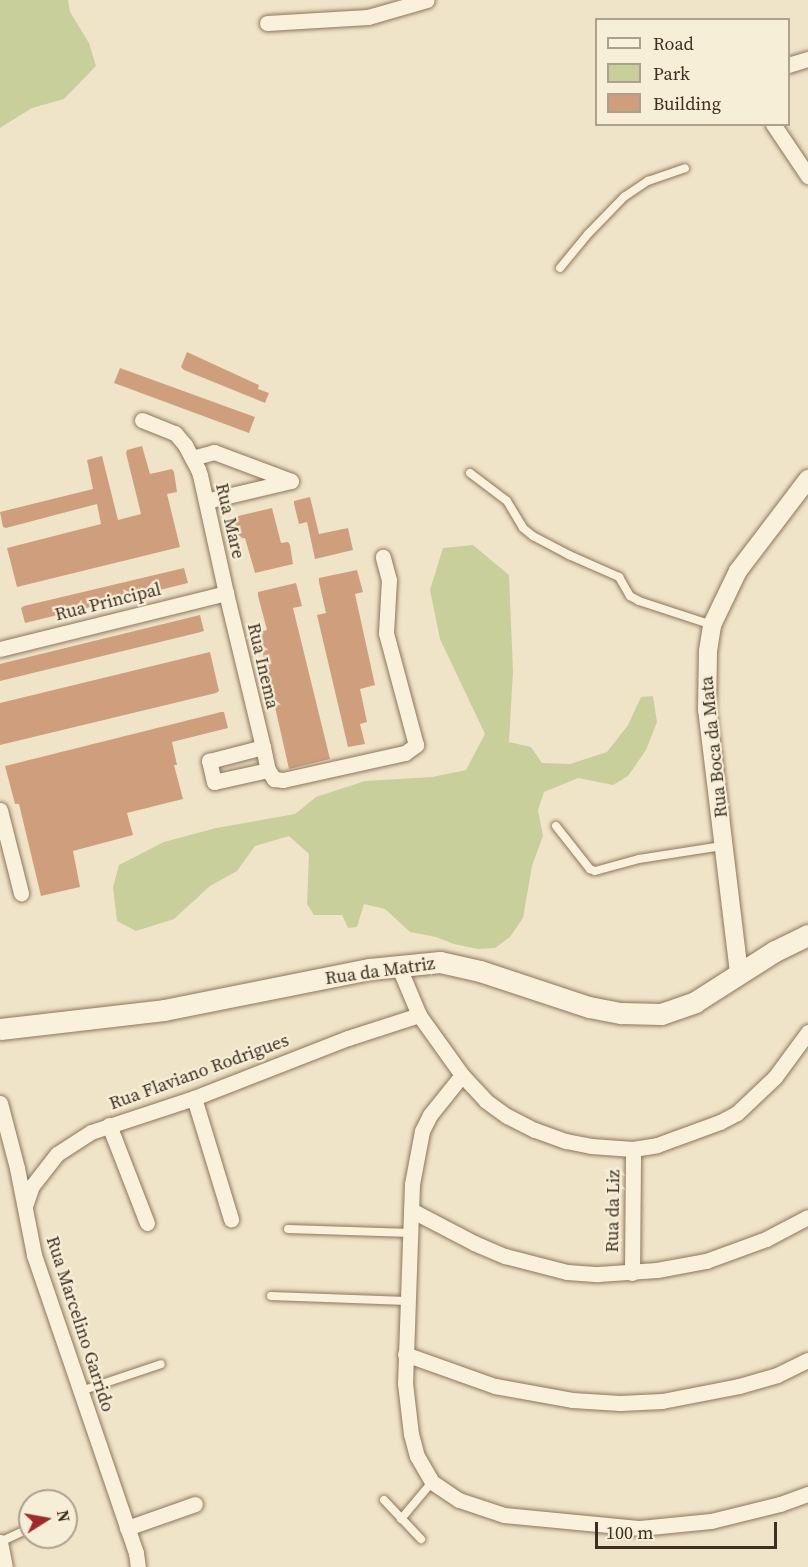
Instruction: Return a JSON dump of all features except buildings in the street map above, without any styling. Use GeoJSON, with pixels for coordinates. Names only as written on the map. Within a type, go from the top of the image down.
{"type":"FeatureCollection","features":[{"type":"Feature","properties":{"kind":"main road","name":"Rua da Matriz"},"geometry":{"type":"LineString","coordinates":[[0,1029],[164,1010],[398,965],[440,962],[460,965],[589,1006],[621,1014],[643,1015],[678,1009],[695,1002],[739,973],[807,939]]}},
{"type":"Feature","properties":{"kind":"street"},"geometry":{"type":"LineString","coordinates":[[267,23],[368,17],[427,0]]}},
{"type":"Feature","properties":{"kind":"street"},"geometry":{"type":"LineString","coordinates":[[790,65],[808,59]]}},
{"type":"Feature","properties":{"kind":"street"},"geometry":{"type":"LineString","coordinates":[[774,126],[808,176]]}},
{"type":"Feature","properties":{"kind":"street","name":"Rua Mare"},"geometry":{"type":"LineString","coordinates":[[142,420],[176,433],[192,458],[206,501],[226,593]]}},
{"type":"Feature","properties":{"kind":"street"},"geometry":{"type":"LineString","coordinates":[[192,458],[214,452],[291,481],[206,501]]}},
{"type":"Feature","properties":{"kind":"street","name":"Rua Boca da Mata"},"geometry":{"type":"LineString","coordinates":[[739,973],[725,846],[706,710],[705,678],[712,625],[738,571],[808,479]]}},
{"type":"Feature","properties":{"kind":"street"},"geometry":{"type":"LineString","coordinates":[[263,747],[209,761],[214,782],[268,770],[274,779],[283,780],[405,753],[416,745],[386,633],[389,580],[383,557]]}},
{"type":"Feature","properties":{"kind":"street","name":"Rua Principal"},"geometry":{"type":"LineString","coordinates":[[0,649],[226,593]]}},
{"type":"Feature","properties":{"kind":"street","name":"Rua Inema"},"geometry":{"type":"LineString","coordinates":[[226,593],[268,770]]}},
{"type":"Feature","properties":{"kind":"street"},"geometry":{"type":"LineString","coordinates":[[0,810],[21,893]]}},
{"type":"Feature","properties":{"kind":"street"},"geometry":{"type":"LineString","coordinates":[[398,965],[419,1015],[462,1075],[486,1101],[507,1116],[567,1142],[633,1149],[657,1145],[703,1130],[737,1113],[775,1077],[808,1032]]}},
{"type":"Feature","properties":{"kind":"street","name":"Rua Flaviano Rodrigues"},"geometry":{"type":"LineString","coordinates":[[24,1208],[32,1186],[57,1154],[90,1132],[194,1098],[348,1038],[419,1015]]}},
{"type":"Feature","properties":{"kind":"street"},"geometry":{"type":"LineString","coordinates":[[462,1075],[430,1115],[422,1131],[415,1157],[411,1210],[405,1354],[411,1434],[417,1456],[432,1482],[459,1500],[504,1515],[640,1528],[711,1521],[780,1504],[808,1494]]}},
{"type":"Feature","properties":{"kind":"street"},"geometry":{"type":"LineString","coordinates":[[194,1098],[231,1219]]}},
{"type":"Feature","properties":{"kind":"street","name":"Rua Marcelino Garrido"},"geometry":{"type":"LineString","coordinates":[[0,1103],[33,1255],[137,1560],[150,1567]]}},
{"type":"Feature","properties":{"kind":"street"},"geometry":{"type":"LineString","coordinates":[[109,1125],[147,1222]]}},
{"type":"Feature","properties":{"kind":"street","name":"Rua da Liz"},"geometry":{"type":"LineString","coordinates":[[632,1273],[633,1149]]}},
{"type":"Feature","properties":{"kind":"street"},"geometry":{"type":"LineString","coordinates":[[411,1210],[474,1244],[540,1266],[578,1273],[632,1273],[706,1261],[766,1239],[808,1217]]}},
{"type":"Feature","properties":{"kind":"street"},"geometry":{"type":"LineString","coordinates":[[405,1354],[495,1386],[572,1400],[620,1403],[662,1401],[739,1386],[777,1375],[808,1360]]}},
{"type":"Feature","properties":{"kind":"street"},"geometry":{"type":"LineString","coordinates":[[127,1528],[195,1504]]}},
{"type":"Feature","properties":{"kind":"street"},"geometry":{"type":"LineString","coordinates":[[0,1542],[5,1567]]}},
{"type":"Feature","properties":{"kind":"lane"},"geometry":{"type":"LineString","coordinates":[[560,268],[588,234],[624,197],[648,181],[685,168]]}},
{"type":"Feature","properties":{"kind":"lane"},"geometry":{"type":"LineString","coordinates":[[470,473],[507,501],[523,528],[533,536],[619,577],[630,596],[639,601],[712,625]]}},
{"type":"Feature","properties":{"kind":"lane"},"geometry":{"type":"LineString","coordinates":[[556,826],[590,869],[595,871],[639,859],[725,846]]}},
{"type":"Feature","properties":{"kind":"lane"},"geometry":{"type":"LineString","coordinates":[[288,1229],[411,1233]]}},
{"type":"Feature","properties":{"kind":"lane"},"geometry":{"type":"LineString","coordinates":[[271,1296],[406,1301]]}},
{"type":"Feature","properties":{"kind":"lane"},"geometry":{"type":"LineString","coordinates":[[81,1391],[160,1364]]}},
{"type":"Feature","properties":{"kind":"lane"},"geometry":{"type":"LineString","coordinates":[[401,1519],[432,1482]]}},
{"type":"Feature","properties":{"kind":"lane"},"geometry":{"type":"LineString","coordinates":[[384,1500],[421,1539]]}},
{"type":"Feature","properties":{"kind":"lane"},"geometry":{"type":"LineString","coordinates":[[0,1542],[18,1534]]}},
{"type":"Feature","properties":{"kind":"green space"},"geometry":{"type":"Polygon","coordinates":[[[0,0],[68,0],[70,12],[89,43],[96,66],[64,99],[32,108],[0,128],[0,0]]]}},
{"type":"Feature","properties":{"kind":"green space"},"geometry":{"type":"Polygon","coordinates":[[[473,545],[509,575],[513,671],[509,742],[531,747],[542,763],[570,764],[607,752],[628,725],[641,697],[653,696],[657,722],[646,750],[628,776],[613,785],[578,778],[544,792],[538,810],[543,836],[532,866],[523,918],[510,937],[495,948],[478,949],[454,944],[436,937],[410,932],[385,909],[364,904],[357,927],[348,928],[342,915],[314,915],[307,904],[309,854],[289,836],[255,846],[237,871],[210,886],[174,919],[136,931],[117,921],[113,887],[119,865],[164,842],[216,828],[295,814],[316,797],[365,781],[432,777],[466,770],[485,734],[440,639],[430,590],[443,548],[473,545]]]}}]}
